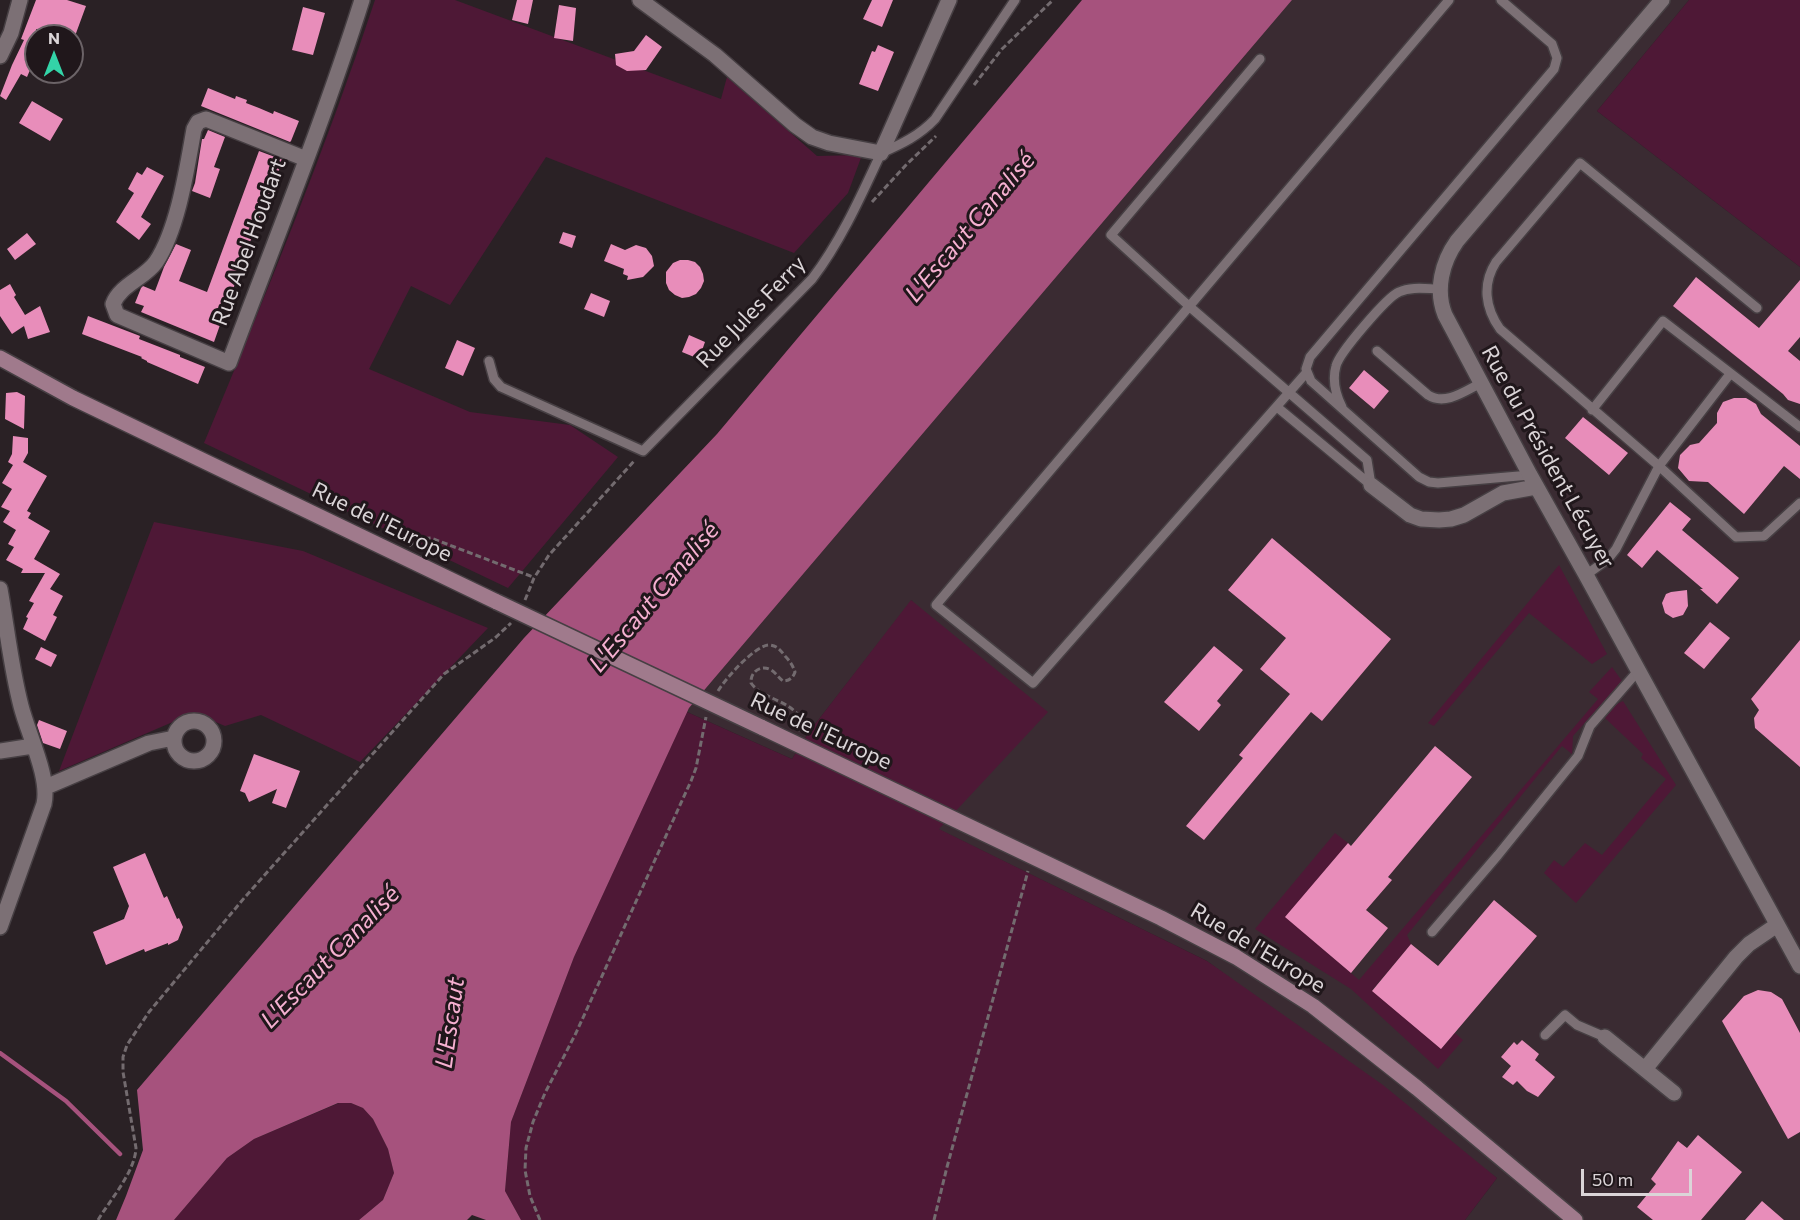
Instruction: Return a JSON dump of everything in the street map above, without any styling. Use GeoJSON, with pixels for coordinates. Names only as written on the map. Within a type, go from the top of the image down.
{"type":"FeatureCollection","features":[{"type":"Feature","properties":{"kind":"street"},"geometry":{"type":"LineString","coordinates":[[0,56],[11,33],[20,0]]}},
{"type":"Feature","properties":{"kind":"street"},"geometry":{"type":"LineString","coordinates":[[306,159],[362,0]]}},
{"type":"Feature","properties":{"kind":"street"},"geometry":{"type":"LineString","coordinates":[[640,0],[716,56],[804,132],[829,143],[881,153],[949,0]]}},
{"type":"Feature","properties":{"kind":"street","name":"Rue du Président Lécuyer"},"geometry":{"type":"LineString","coordinates":[[1662,0],[1457,241],[1445,262],[1441,303],[1445,315],[1533,481],[1587,575],[1800,966]]}},
{"type":"Feature","properties":{"kind":"street","name":"Rue Abel Houdart"},"geometry":{"type":"LineString","coordinates":[[206,119],[306,159],[229,363],[120,318],[114,312],[114,300],[117,295],[148,271],[159,256],[177,211],[194,129],[198,122],[206,119]]}},
{"type":"Feature","properties":{"kind":"street","name":"Rue de l'Europe"},"geometry":{"type":"LineString","coordinates":[[1,362],[497,602],[1186,930],[1236,957],[1288,989],[1352,1035],[1575,1220]]}},
{"type":"Feature","properties":{"kind":"street"},"geometry":{"type":"LineString","coordinates":[[1371,485],[1410,515],[1421,519],[1439,520],[1457,517],[1503,493],[1533,481]]}},
{"type":"Feature","properties":{"kind":"street"},"geometry":{"type":"LineString","coordinates":[[0,588],[6,655],[46,787],[44,804],[0,927]]}},
{"type":"Feature","properties":{"kind":"street"},"geometry":{"type":"LineString","coordinates":[[46,787],[149,743],[174,738]]}},
{"type":"Feature","properties":{"kind":"street"},"geometry":{"type":"LineString","coordinates":[[0,751],[33,746]]}},
{"type":"Feature","properties":{"kind":"street"},"geometry":{"type":"LineString","coordinates":[[1645,1069],[1736,957],[1749,944],[1777,925]]}},
{"type":"Feature","properties":{"kind":"street"},"geometry":{"type":"LineString","coordinates":[[1605,1037],[1674,1093]]}},
{"type":"Feature","properties":{"kind":"lane"},"geometry":{"type":"LineString","coordinates":[[881,153],[907,142],[935,119],[1015,0]]}},
{"type":"Feature","properties":{"kind":"lane"},"geometry":{"type":"LineString","coordinates":[[1307,372],[1033,683],[936,605],[1449,0]]}},
{"type":"Feature","properties":{"kind":"lane"},"geometry":{"type":"LineString","coordinates":[[1501,0],[1552,44],[1557,58],[1554,69],[1310,357],[1306,366],[1311,381],[1419,477],[1438,483],[1533,481]]}},
{"type":"Feature","properties":{"kind":"lane"},"geometry":{"type":"LineString","coordinates":[[1260,59],[1111,235],[1190,307],[1367,460],[1371,485]]}},
{"type":"Feature","properties":{"kind":"lane","name":"Rue Jules Ferry"},"geometry":{"type":"LineString","coordinates":[[643,451],[812,279],[850,217],[881,153]]}},
{"type":"Feature","properties":{"kind":"lane"},"geometry":{"type":"LineString","coordinates":[[1757,308],[1581,163],[1496,262],[1488,277],[1486,293],[1491,316],[1500,329],[1659,466],[1736,537],[1764,536],[1800,503]]}},
{"type":"Feature","properties":{"kind":"lane"},"geometry":{"type":"LineString","coordinates":[[1345,412],[1335,383],[1335,367],[1342,354],[1392,295],[1410,288],[1441,290]]}},
{"type":"Feature","properties":{"kind":"lane"},"geometry":{"type":"LineString","coordinates":[[1592,410],[1663,321],[1800,427]]}},
{"type":"Feature","properties":{"kind":"lane"},"geometry":{"type":"LineString","coordinates":[[1377,351],[1428,395],[1436,399],[1453,397],[1481,383]]}},
{"type":"Feature","properties":{"kind":"lane"},"geometry":{"type":"LineString","coordinates":[[489,361],[494,379],[501,387],[643,451]]}},
{"type":"Feature","properties":{"kind":"lane"},"geometry":{"type":"LineString","coordinates":[[1587,575],[1608,559],[1616,549],[1659,466],[1730,374]]}},
{"type":"Feature","properties":{"kind":"lane"},"geometry":{"type":"LineString","coordinates":[[1277,407],[1371,485]]}},
{"type":"Feature","properties":{"kind":"lane"},"geometry":{"type":"LineString","coordinates":[[1432,932],[1578,756],[1590,726],[1638,670]]}},
{"type":"Feature","properties":{"kind":"lane"},"geometry":{"type":"LineString","coordinates":[[1545,1035],[1565,1015],[1577,1025],[1605,1037]]}},
{"type":"Feature","properties":{"kind":"path"},"geometry":{"type":"LineString","coordinates":[[522,605],[534,578],[554,548],[643,451]]}},
{"type":"Feature","properties":{"kind":"path"},"geometry":{"type":"LineString","coordinates":[[420,551],[409,546],[418,539],[431,538],[534,578]]}},
{"type":"Feature","properties":{"kind":"path"},"geometry":{"type":"LineString","coordinates":[[98,1220],[135,1158],[136,1148],[123,1072],[123,1057],[127,1045],[148,1012],[245,897],[444,674],[495,638],[515,617]]}},
{"type":"Feature","properties":{"kind":"path"},"geometry":{"type":"LineString","coordinates":[[714,699],[725,679],[745,660],[764,646],[776,647],[792,665],[794,675],[783,681],[770,669],[762,668],[753,673],[751,683],[757,690],[796,712],[801,725],[796,734]]}},
{"type":"Feature","properties":{"kind":"path"},"geometry":{"type":"LineString","coordinates":[[540,1220],[530,1196],[525,1170],[526,1148],[533,1122],[691,781],[696,768],[707,713]]}},
{"type":"Feature","properties":{"kind":"path"},"geometry":{"type":"LineString","coordinates":[[934,1220],[1032,857]]}},
{"type":"Feature","properties":{"kind":"shaded area"},"geometry":{"type":"Polygon","coordinates":[[[375,0],[455,0],[721,99],[727,77],[817,156],[862,155],[848,193],[794,253],[546,157],[450,305],[411,286],[369,369],[470,412],[570,425],[618,457],[508,588],[204,443],[315,168],[375,0]]]}},
{"type":"Feature","properties":{"kind":"shaded area"},"geometry":{"type":"Polygon","coordinates":[[[1292,0],[1689,0],[1597,111],[1800,267],[1800,1220],[1465,1220],[1497,1178],[1207,961],[938,829],[912,600],[809,732],[792,759],[687,712],[1292,0]]]}},
{"type":"Feature","properties":{"kind":"shaded area"},"geometry":{"type":"Polygon","coordinates":[[[1689,0],[1800,0],[1800,267],[1597,111],[1689,0]]]}},
{"type":"Feature","properties":{"kind":"shaded area"},"geometry":{"type":"Polygon","coordinates":[[[154,522],[303,551],[488,628],[360,762],[261,715],[225,726],[199,715],[182,718],[59,771],[154,522]]]}},
{"type":"Feature","properties":{"kind":"shaded area"},"geometry":{"type":"Polygon","coordinates":[[[1559,565],[1607,654],[1592,664],[1529,613],[1434,726],[1428,723],[1559,565]]]}},
{"type":"Feature","properties":{"kind":"shaded area"},"geometry":{"type":"Polygon","coordinates":[[[911,600],[1048,712],[939,829],[1207,961],[1383,1085],[1497,1178],[1465,1220],[521,1220],[505,1191],[511,1122],[574,957],[687,712],[792,759],[809,732],[911,600]]]}},
{"type":"Feature","properties":{"kind":"shaded area"},"geometry":{"type":"Polygon","coordinates":[[[1612,667],[1622,681],[1573,736],[1572,754],[1562,746],[1407,935],[1411,944],[1372,990],[1441,1049],[1455,1033],[1463,1040],[1438,1069],[1351,989],[1255,929],[1335,833],[1348,843],[1286,917],[1359,980],[1598,699],[1589,692],[1612,667]]]}},
{"type":"Feature","properties":{"kind":"shaded area"},"geometry":{"type":"Polygon","coordinates":[[[1623,701],[1676,785],[1576,903],[1544,873],[1554,860],[1563,867],[1585,843],[1602,855],[1666,779],[1641,758],[1643,754],[1605,718],[1617,704],[1623,701]]]}},
{"type":"Feature","properties":{"kind":"shaded area"},"geometry":{"type":"Polygon","coordinates":[[[339,1103],[351,1103],[363,1108],[373,1119],[388,1149],[394,1173],[383,1200],[359,1220],[174,1220],[227,1158],[254,1139],[339,1103]]]}},
{"type":"Feature","properties":{"kind":"water"},"geometry":{"type":"Polygon","coordinates":[[[1082,0],[1292,0],[689,708],[574,957],[511,1122],[505,1191],[521,1220],[486,1220],[472,1215],[467,1220],[359,1220],[383,1200],[394,1173],[388,1149],[373,1119],[363,1108],[351,1103],[338,1103],[254,1139],[227,1158],[174,1220],[116,1220],[143,1150],[137,1090],[524,638],[717,434],[1082,0]]]}},
{"type":"Feature","properties":{"kind":"building"},"geometry":{"type":"Polygon","coordinates":[[[36,0],[67,0],[86,6],[79,24],[27,24],[36,0]]]}},
{"type":"Feature","properties":{"kind":"building"},"geometry":{"type":"Polygon","coordinates":[[[517,0],[533,0],[528,24],[512,20],[517,0]]]}},
{"type":"Feature","properties":{"kind":"building"},"geometry":{"type":"Polygon","coordinates":[[[872,0],[893,0],[882,27],[863,19],[872,0]]]}},
{"type":"Feature","properties":{"kind":"building"},"geometry":{"type":"Polygon","coordinates":[[[559,5],[576,8],[573,41],[554,38],[559,5]]]}},
{"type":"Feature","properties":{"kind":"building"},"geometry":{"type":"Polygon","coordinates":[[[303,7],[325,13],[313,55],[292,50],[303,7]]]}},
{"type":"Feature","properties":{"kind":"building"},"geometry":{"type":"Polygon","coordinates":[[[646,35],[662,47],[646,70],[627,71],[616,65],[615,54],[634,51],[646,35]]]}},
{"type":"Feature","properties":{"kind":"building"},"geometry":{"type":"Polygon","coordinates":[[[24,40],[24,76],[21,74],[6,100],[0,96],[24,40]]]}},
{"type":"Feature","properties":{"kind":"building"},"geometry":{"type":"Polygon","coordinates":[[[878,45],[894,52],[878,91],[859,84],[872,51],[875,52],[878,45]]]}},
{"type":"Feature","properties":{"kind":"building"},"geometry":{"type":"Polygon","coordinates":[[[208,88],[235,99],[236,96],[247,100],[246,103],[273,114],[274,111],[299,121],[291,141],[201,106],[208,88]]]}},
{"type":"Feature","properties":{"kind":"building"},"geometry":{"type":"Polygon","coordinates":[[[32,101],[63,119],[50,141],[19,123],[32,101]]]}},
{"type":"Feature","properties":{"kind":"building"},"geometry":{"type":"Polygon","coordinates":[[[208,130],[225,137],[214,167],[220,169],[210,198],[192,191],[202,139],[208,130]]]}},
{"type":"Feature","properties":{"kind":"building"},"geometry":{"type":"Polygon","coordinates":[[[259,151],[283,160],[229,301],[223,298],[214,322],[220,325],[214,342],[141,312],[144,306],[135,303],[141,288],[143,286],[155,291],[176,244],[191,250],[179,281],[207,292],[259,151]]]}},
{"type":"Feature","properties":{"kind":"building"},"geometry":{"type":"Polygon","coordinates":[[[147,167],[164,176],[141,217],[151,224],[139,240],[116,222],[134,193],[128,189],[137,172],[142,175],[147,167]]]}},
{"type":"Feature","properties":{"kind":"building"},"geometry":{"type":"Polygon","coordinates":[[[563,232],[576,236],[572,248],[559,243],[563,232]]]}},
{"type":"Feature","properties":{"kind":"building"},"geometry":{"type":"Polygon","coordinates":[[[27,233],[36,244],[15,260],[7,249],[27,233]]]}},
{"type":"Feature","properties":{"kind":"building"},"geometry":{"type":"Polygon","coordinates":[[[611,244],[625,250],[636,245],[646,248],[652,256],[654,266],[643,277],[627,280],[628,276],[623,274],[624,269],[604,261],[611,244]]]}},
{"type":"Feature","properties":{"kind":"building"},"geometry":{"type":"Polygon","coordinates":[[[680,260],[695,262],[703,274],[704,281],[701,288],[689,297],[682,298],[675,295],[666,283],[666,272],[673,263],[680,260]]]}},
{"type":"Feature","properties":{"kind":"building"},"geometry":{"type":"Polygon","coordinates":[[[1696,277],[1759,328],[1800,280],[1800,337],[1788,351],[1800,361],[1800,404],[1788,400],[1673,306],[1696,277]]]}},
{"type":"Feature","properties":{"kind":"building"},"geometry":{"type":"Polygon","coordinates":[[[10,284],[16,295],[14,297],[25,315],[40,306],[50,332],[28,339],[24,326],[12,334],[0,316],[0,290],[10,284]]]}},
{"type":"Feature","properties":{"kind":"building"},"geometry":{"type":"Polygon","coordinates":[[[591,293],[610,301],[604,317],[584,309],[591,293]]]}},
{"type":"Feature","properties":{"kind":"building"},"geometry":{"type":"Polygon","coordinates":[[[88,316],[140,336],[139,339],[205,367],[198,384],[147,362],[142,357],[82,334],[88,316]]]}},
{"type":"Feature","properties":{"kind":"building"},"geometry":{"type":"Polygon","coordinates":[[[689,335],[705,342],[699,359],[682,352],[689,335]]]}},
{"type":"Feature","properties":{"kind":"building"},"geometry":{"type":"Polygon","coordinates":[[[457,340],[475,348],[463,376],[445,368],[457,340]]]}},
{"type":"Feature","properties":{"kind":"building"},"geometry":{"type":"Polygon","coordinates":[[[1364,370],[1389,391],[1374,409],[1349,388],[1364,370]]]}},
{"type":"Feature","properties":{"kind":"building"},"geometry":{"type":"Polygon","coordinates":[[[17,392],[25,396],[24,429],[5,419],[6,393],[17,392]]]}},
{"type":"Feature","properties":{"kind":"building"},"geometry":{"type":"Polygon","coordinates":[[[1734,398],[1746,398],[1756,404],[1761,414],[1800,446],[1800,479],[1784,466],[1744,514],[1708,482],[1689,481],[1678,468],[1680,455],[1690,445],[1699,443],[1717,423],[1717,413],[1723,402],[1734,398]]]}},
{"type":"Feature","properties":{"kind":"building"},"geometry":{"type":"Polygon","coordinates":[[[1583,417],[1628,453],[1609,475],[1565,438],[1583,417]]]}},
{"type":"Feature","properties":{"kind":"building"},"geometry":{"type":"Polygon","coordinates":[[[13,436],[28,438],[28,453],[23,462],[47,476],[27,511],[31,513],[28,518],[50,531],[34,559],[60,574],[50,589],[63,596],[53,615],[57,617],[45,641],[23,629],[28,618],[26,617],[34,603],[29,601],[45,573],[21,573],[23,569],[6,560],[14,547],[8,544],[16,530],[3,522],[10,511],[1,507],[12,489],[2,483],[13,465],[8,462],[12,454],[13,436]]]}},
{"type":"Feature","properties":{"kind":"building"},"geometry":{"type":"Polygon","coordinates":[[[1670,502],[1691,519],[1682,530],[1739,578],[1717,604],[1657,550],[1642,568],[1627,555],[1670,502]]]}},
{"type":"Feature","properties":{"kind":"building"},"geometry":{"type":"Polygon","coordinates":[[[1272,538],[1391,639],[1322,721],[1311,712],[1204,840],[1186,826],[1243,758],[1239,755],[1290,694],[1260,669],[1286,638],[1228,590],[1272,538]]]}},
{"type":"Feature","properties":{"kind":"building"},"geometry":{"type":"Polygon","coordinates":[[[1687,590],[1688,606],[1683,615],[1673,618],[1665,613],[1662,603],[1666,594],[1687,590]]]}},
{"type":"Feature","properties":{"kind":"building"},"geometry":{"type":"Polygon","coordinates":[[[1710,622],[1730,638],[1704,669],[1684,653],[1710,622]]]}},
{"type":"Feature","properties":{"kind":"building"},"geometry":{"type":"Polygon","coordinates":[[[1800,640],[1800,767],[1755,728],[1754,718],[1759,710],[1751,699],[1800,640]]]}},
{"type":"Feature","properties":{"kind":"building"},"geometry":{"type":"Polygon","coordinates":[[[1214,646],[1243,670],[1217,701],[1221,705],[1199,731],[1164,702],[1214,646]]]}},
{"type":"Feature","properties":{"kind":"building"},"geometry":{"type":"Polygon","coordinates":[[[41,647],[57,655],[51,667],[35,659],[41,647]]]}},
{"type":"Feature","properties":{"kind":"building"},"geometry":{"type":"Polygon","coordinates":[[[39,720],[67,731],[60,749],[43,743],[37,725],[39,720]]]}},
{"type":"Feature","properties":{"kind":"building"},"geometry":{"type":"Polygon","coordinates":[[[1435,746],[1472,777],[1388,877],[1392,880],[1366,910],[1388,928],[1351,973],[1285,917],[1348,843],[1351,846],[1435,746]]]}},
{"type":"Feature","properties":{"kind":"building"},"geometry":{"type":"Polygon","coordinates":[[[254,754],[300,771],[286,808],[272,803],[277,789],[249,802],[245,793],[240,791],[254,754]]]}},
{"type":"Feature","properties":{"kind":"building"},"geometry":{"type":"Polygon","coordinates":[[[145,853],[164,898],[167,896],[183,927],[178,940],[168,945],[168,943],[145,952],[144,949],[106,965],[93,932],[124,919],[129,906],[113,867],[145,853]]]}},
{"type":"Feature","properties":{"kind":"building"},"geometry":{"type":"Polygon","coordinates":[[[1494,900],[1537,936],[1441,1049],[1372,991],[1411,944],[1438,966],[1494,900]]]}},
{"type":"Feature","properties":{"kind":"building"},"geometry":{"type":"Polygon","coordinates":[[[1758,990],[1771,992],[1782,999],[1800,1033],[1800,1132],[1788,1139],[1722,1021],[1744,996],[1758,990]]]}},
{"type":"Feature","properties":{"kind":"building"},"geometry":{"type":"Polygon","coordinates":[[[1522,1040],[1539,1054],[1535,1060],[1555,1077],[1538,1097],[1527,1091],[1517,1081],[1513,1085],[1502,1077],[1511,1066],[1501,1057],[1514,1042],[1517,1045],[1522,1040]]]}},
{"type":"Feature","properties":{"kind":"building"},"geometry":{"type":"Polygon","coordinates":[[[1698,1135],[1742,1172],[1701,1220],[1653,1220],[1637,1207],[1656,1184],[1651,1179],[1678,1141],[1687,1148],[1698,1135]]]}},
{"type":"Feature","properties":{"kind":"building"},"geometry":{"type":"Polygon","coordinates":[[[1762,1201],[1784,1220],[1745,1220],[1762,1201]]]}},
{"type":"Feature","properties":{"kind":"waterway"},"geometry":{"type":"LineString","coordinates":[[0,1053],[66,1101],[120,1154]]}},
{"type":"Feature","properties":{"kind":"water label","name":"L'Escaut Canalisé"},"geometry":{"type":"Point","coordinates":[970,227]}},
{"type":"Feature","properties":{"kind":"water label","name":"L'Escaut Canalisé"},"geometry":{"type":"Point","coordinates":[654,597]}},
{"type":"Feature","properties":{"kind":"water label","name":"L'Escaut Canalisé"},"geometry":{"type":"Point","coordinates":[330,957]}},
{"type":"Feature","properties":{"kind":"water label","name":"L'Escaut"},"geometry":{"type":"Point","coordinates":[450,1023]}}]}
